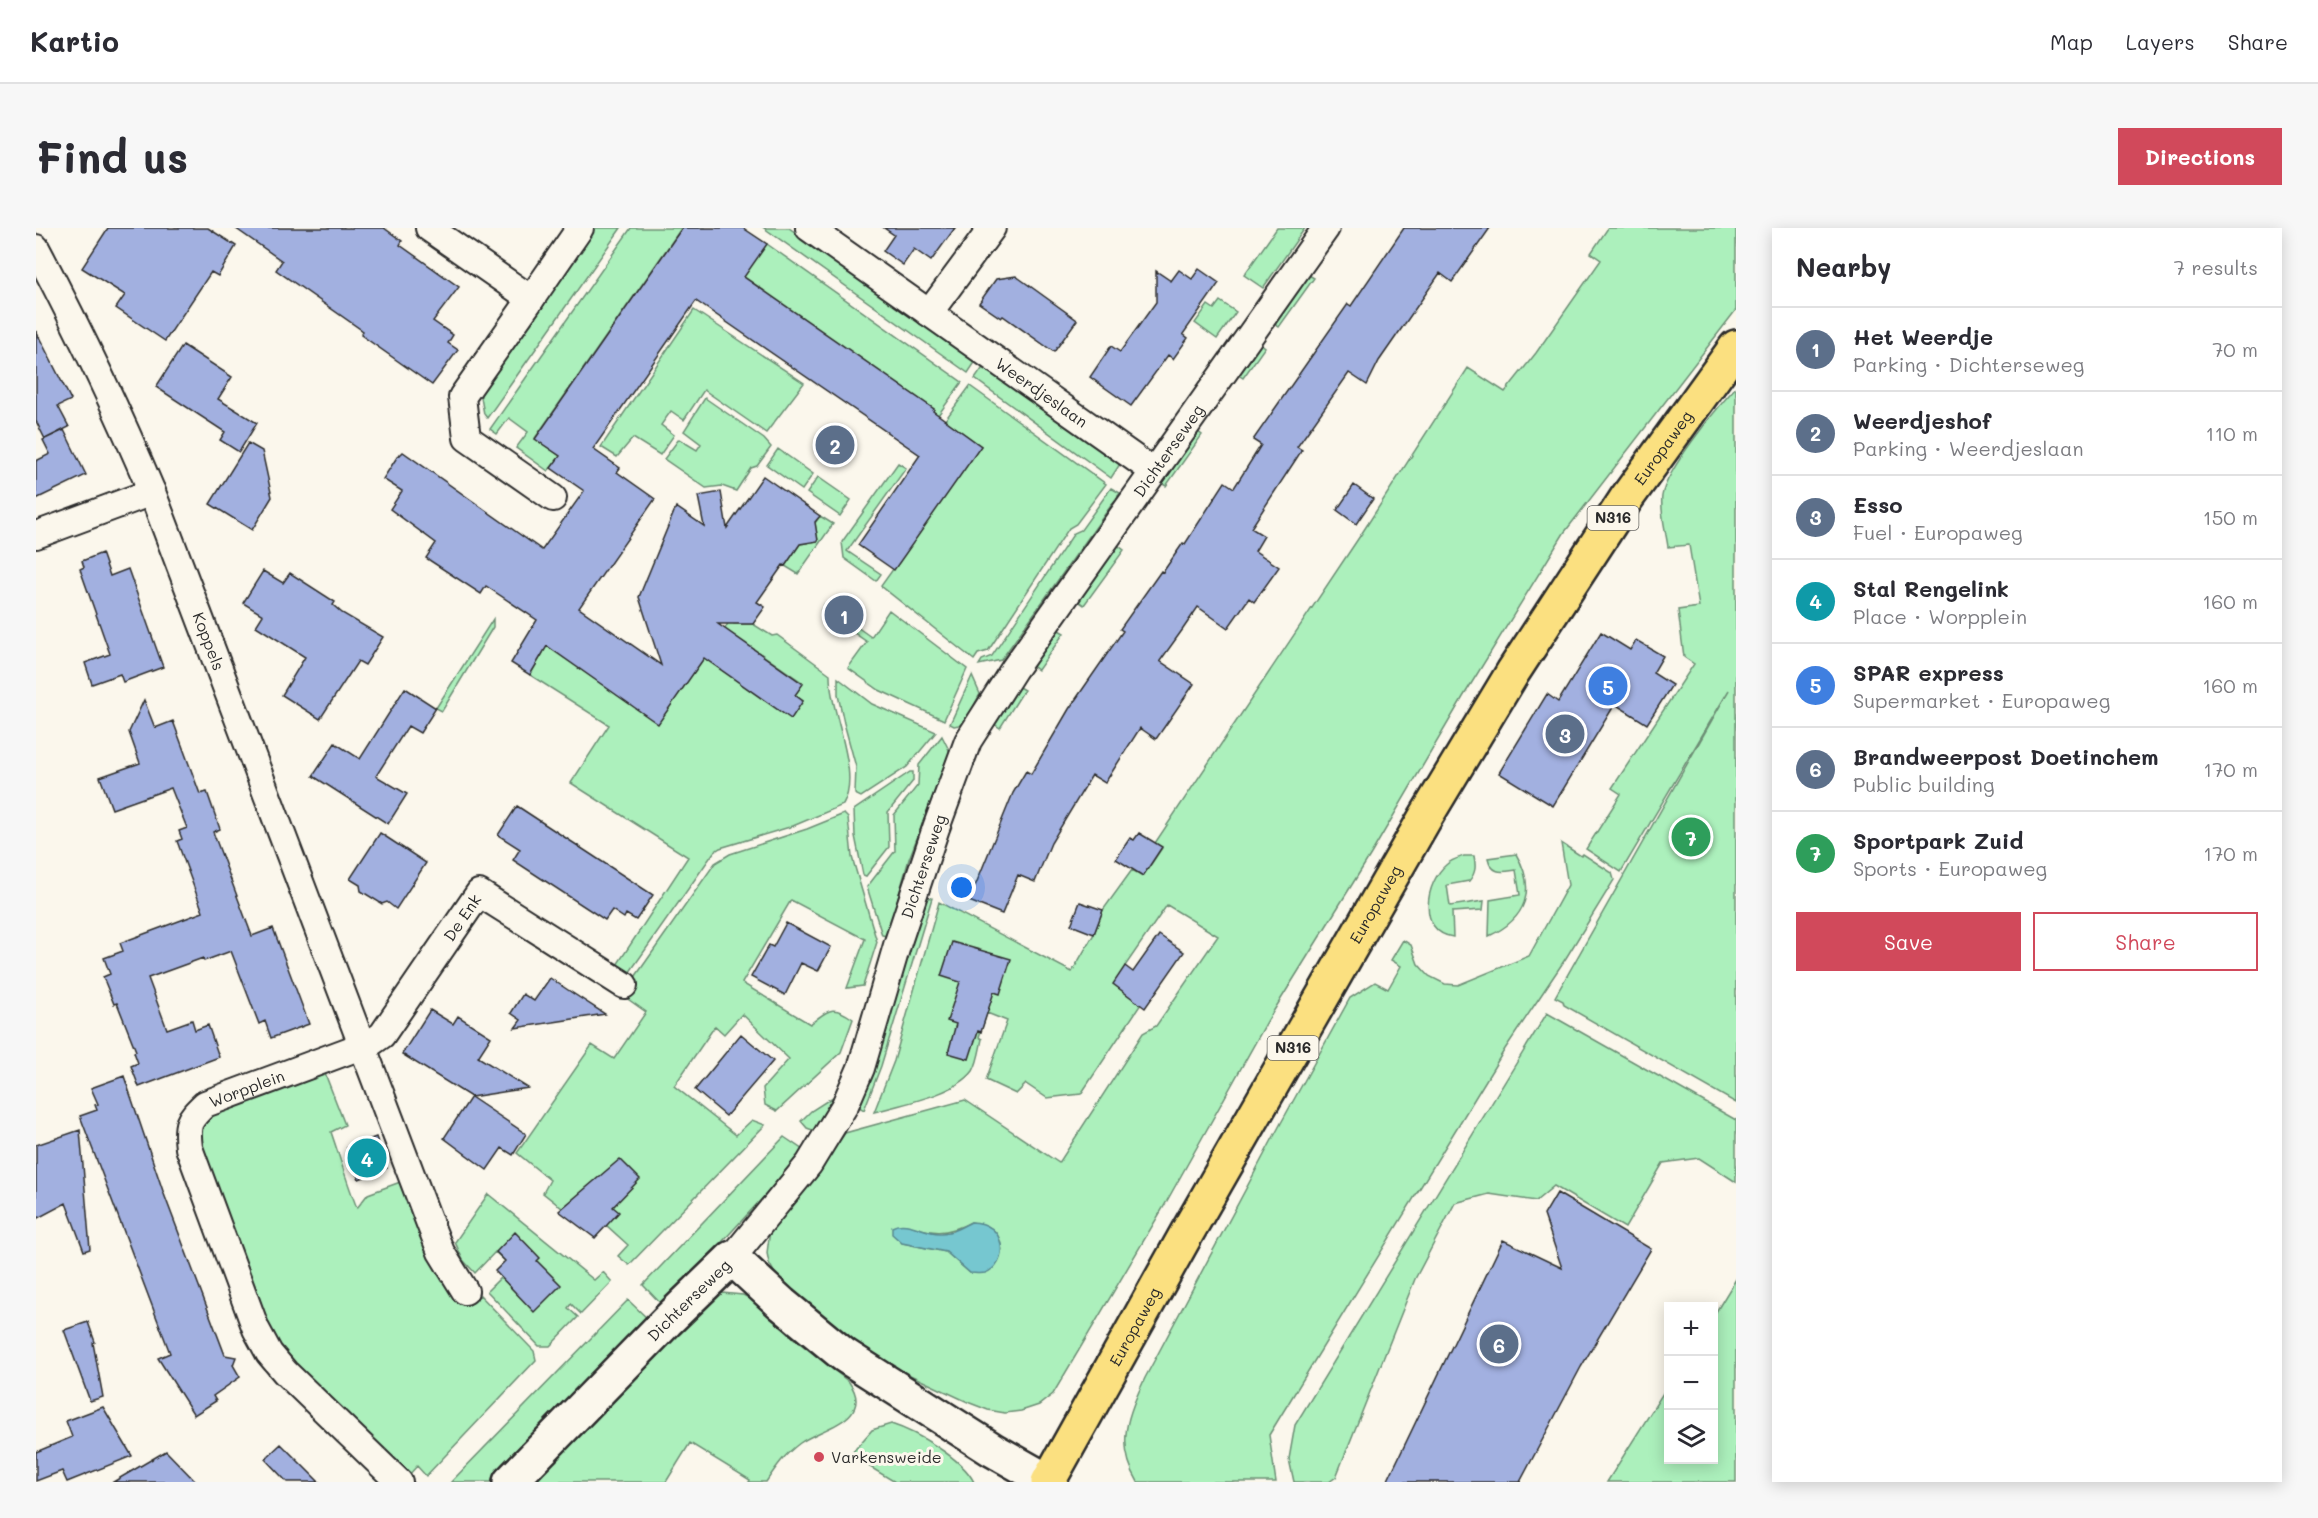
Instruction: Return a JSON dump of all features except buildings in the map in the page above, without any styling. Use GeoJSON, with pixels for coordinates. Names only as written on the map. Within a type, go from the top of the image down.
{"type":"FeatureCollection","features":[{"type":"Feature","properties":{"kind":"main road","name":"Europaweg"},"geometry":{"type":"LineString","coordinates":[[1048,1482],[1188,1231],[1425,818],[1513,672],[1620,507],[1736,347]]}},
{"type":"Feature","properties":{"kind":"street"},"geometry":{"type":"LineString","coordinates":[[429,228],[531,299]]}},
{"type":"Feature","properties":{"kind":"street"},"geometry":{"type":"LineString","coordinates":[[553,498],[467,438],[462,397],[580,228]]}},
{"type":"Feature","properties":{"kind":"street","name":"Weerdjeslaan"},"geometry":{"type":"LineString","coordinates":[[809,228],[1154,471]]}},
{"type":"Feature","properties":{"kind":"street"},"geometry":{"type":"LineString","coordinates":[[929,313],[992,228]]}},
{"type":"Feature","properties":{"kind":"street","name":"Dichterseweg"},"geometry":{"type":"LineString","coordinates":[[510,1482],[659,1328],[732,1258],[809,1164],[845,1105],[861,1068],[936,828],[969,741],[1002,685],[1326,228]]}},
{"type":"Feature","properties":{"kind":"street","name":"Koppels"},"geometry":{"type":"LineString","coordinates":[[36,248],[120,416],[152,492],[362,1045]]}},
{"type":"Feature","properties":{"kind":"street"},"geometry":{"type":"LineString","coordinates":[[36,535],[152,492]]}},
{"type":"Feature","properties":{"kind":"street","name":"De Enk"},"geometry":{"type":"LineString","coordinates":[[362,1045],[382,1035],[479,893],[624,985]]}},
{"type":"Feature","properties":{"kind":"street"},"geometry":{"type":"LineString","coordinates":[[362,1045],[441,1252],[465,1290]]}},
{"type":"Feature","properties":{"kind":"street","name":"Worpplein"},"geometry":{"type":"LineString","coordinates":[[362,1045],[206,1104],[192,1116],[187,1130],[189,1148],[256,1329],[269,1353],[285,1372],[399,1482]]}},
{"type":"Feature","properties":{"kind":"street"},"geometry":{"type":"LineString","coordinates":[[732,1258],[782,1304],[844,1354],[993,1450],[1048,1482]]}},
{"type":"Feature","properties":{"kind":"green space"},"geometry":{"type":"Polygon","coordinates":[[[593,228],[621,228],[487,418],[484,414],[480,392],[593,228]]]}},
{"type":"Feature","properties":{"kind":"green space"},"geometry":{"type":"Polygon","coordinates":[[[631,228],[706,228],[680,230],[535,438],[571,464],[569,466],[558,459],[548,471],[516,448],[528,432],[509,418],[497,434],[490,429],[631,228]]]}},
{"type":"Feature","properties":{"kind":"green space"},"geometry":{"type":"Polygon","coordinates":[[[764,228],[789,228],[976,361],[968,373],[764,228]]]}},
{"type":"Feature","properties":{"kind":"green space"},"geometry":{"type":"Polygon","coordinates":[[[1277,228],[1305,228],[1263,288],[1244,275],[1277,228]]]}},
{"type":"Feature","properties":{"kind":"green space"},"geometry":{"type":"Polygon","coordinates":[[[1608,228],[1736,228],[1736,310],[1564,533],[1268,1020],[1163,1208],[1053,1394],[1039,1405],[1021,1411],[1005,1413],[988,1410],[895,1368],[856,1346],[777,1277],[769,1263],[767,1253],[770,1230],[820,1170],[845,1133],[965,1100],[1059,1163],[1143,1033],[1156,1026],[1218,936],[1167,905],[1125,966],[1141,1004],[1081,1094],[1047,1098],[1026,1084],[1016,1094],[986,1080],[1007,1021],[987,1013],[979,1037],[982,1039],[976,1064],[965,1079],[927,1098],[874,1112],[894,1061],[939,902],[1072,972],[1094,934],[1103,910],[1132,870],[1143,876],[1162,848],[1155,843],[1362,533],[1468,368],[1505,392],[1536,353],[1601,260],[1591,253],[1608,228]],[[971,1222],[954,1230],[939,1232],[905,1225],[902,1243],[946,1252],[970,1273],[1002,1250],[999,1237],[993,1229],[971,1222]]]}},
{"type":"Feature","properties":{"kind":"green space"},"geometry":{"type":"Polygon","coordinates":[[[767,244],[962,382],[931,425],[925,421],[934,409],[743,276],[767,244]]]}},
{"type":"Feature","properties":{"kind":"green space"},"geometry":{"type":"Polygon","coordinates":[[[1307,274],[1314,278],[1279,327],[1273,323],[1307,274]]]}},
{"type":"Feature","properties":{"kind":"green space"},"geometry":{"type":"Polygon","coordinates":[[[1220,301],[1236,312],[1217,339],[1195,323],[1208,305],[1214,309],[1220,301]]]}},
{"type":"Feature","properties":{"kind":"green space"},"geometry":{"type":"Polygon","coordinates":[[[694,310],[804,383],[766,433],[704,390],[684,420],[671,411],[661,425],[674,435],[660,455],[633,438],[617,457],[601,447],[694,310]]]}},
{"type":"Feature","properties":{"kind":"green space"},"geometry":{"type":"Polygon","coordinates":[[[1259,342],[1265,347],[1243,378],[1237,374],[1259,342]]]}},
{"type":"Feature","properties":{"kind":"green space"},"geometry":{"type":"Polygon","coordinates":[[[984,366],[1116,459],[1120,464],[1111,478],[975,379],[984,366]]]}},
{"type":"Feature","properties":{"kind":"green space"},"geometry":{"type":"Polygon","coordinates":[[[970,386],[1106,484],[1076,524],[1069,528],[988,651],[978,654],[974,660],[881,586],[981,446],[945,420],[970,386]]]}},
{"type":"Feature","properties":{"kind":"green space"},"geometry":{"type":"Polygon","coordinates":[[[1736,387],[1736,1103],[1564,1005],[1563,1001],[1555,997],[1729,690],[1621,872],[1586,849],[1621,794],[1612,788],[1694,664],[1684,657],[1678,610],[1699,607],[1689,545],[1668,547],[1662,515],[1662,496],[1682,456],[1736,387]]]}},
{"type":"Feature","properties":{"kind":"green space"},"geometry":{"type":"Polygon","coordinates":[[[705,398],[764,439],[771,447],[757,466],[751,468],[736,491],[722,486],[706,488],[664,459],[679,439],[697,450],[701,444],[684,431],[705,398]]]}},
{"type":"Feature","properties":{"kind":"green space"},"geometry":{"type":"Polygon","coordinates":[[[1197,431],[1202,435],[1166,486],[1161,483],[1197,431]]]}},
{"type":"Feature","properties":{"kind":"green space"},"geometry":{"type":"Polygon","coordinates":[[[778,449],[813,474],[802,490],[767,465],[778,449]]]}},
{"type":"Feature","properties":{"kind":"green space"},"geometry":{"type":"Polygon","coordinates":[[[898,463],[906,468],[847,551],[881,574],[876,581],[844,558],[842,542],[898,463]]]}},
{"type":"Feature","properties":{"kind":"green space"},"geometry":{"type":"Polygon","coordinates":[[[818,477],[851,500],[840,516],[807,493],[818,477]]]}},
{"type":"Feature","properties":{"kind":"green space"},"geometry":{"type":"Polygon","coordinates":[[[1111,488],[1120,493],[1001,660],[979,665],[982,660],[992,656],[1074,533],[1081,530],[1111,488]]]}},
{"type":"Feature","properties":{"kind":"green space"},"geometry":{"type":"Polygon","coordinates":[[[820,516],[833,524],[798,574],[785,566],[800,544],[818,541],[815,523],[820,516]]]}},
{"type":"Feature","properties":{"kind":"green space"},"geometry":{"type":"Polygon","coordinates":[[[1116,544],[1124,550],[1084,605],[1077,600],[1116,544]]]}},
{"type":"Feature","properties":{"kind":"green space"},"geometry":{"type":"Polygon","coordinates":[[[825,604],[871,637],[889,610],[967,669],[944,720],[879,690],[848,668],[867,642],[821,610],[825,604]]]}},
{"type":"Feature","properties":{"kind":"green space"},"geometry":{"type":"Polygon","coordinates":[[[722,616],[734,624],[753,624],[772,636],[777,635],[830,674],[834,706],[847,759],[848,792],[843,805],[793,826],[720,848],[714,852],[627,976],[615,968],[688,857],[571,783],[609,725],[530,675],[543,653],[527,643],[532,636],[658,723],[704,658],[791,718],[803,701],[795,695],[803,683],[725,629],[728,623],[722,616]]]}},
{"type":"Feature","properties":{"kind":"green space"},"geometry":{"type":"Polygon","coordinates":[[[493,619],[493,627],[442,711],[436,708],[493,619]]]}},
{"type":"Feature","properties":{"kind":"green space"},"geometry":{"type":"Polygon","coordinates":[[[1057,629],[1064,633],[1038,670],[1031,665],[1057,629]]]}},
{"type":"Feature","properties":{"kind":"green space"},"geometry":{"type":"Polygon","coordinates":[[[972,676],[980,694],[964,724],[954,726],[950,724],[972,676]]]}},
{"type":"Feature","properties":{"kind":"green space"},"geometry":{"type":"Polygon","coordinates":[[[838,678],[872,704],[936,732],[907,767],[861,797],[855,794],[856,767],[838,695],[838,678]]]}},
{"type":"Feature","properties":{"kind":"green space"},"geometry":{"type":"Polygon","coordinates":[[[1017,686],[1024,690],[1000,728],[994,724],[1017,686]]]}},
{"type":"Feature","properties":{"kind":"green space"},"geometry":{"type":"Polygon","coordinates":[[[942,736],[950,752],[909,859],[887,936],[882,935],[867,887],[895,851],[894,815],[918,785],[919,765],[942,736]]]}},
{"type":"Feature","properties":{"kind":"green space"},"geometry":{"type":"Polygon","coordinates":[[[913,772],[913,781],[888,812],[889,847],[866,876],[863,875],[855,836],[854,810],[913,772]]]}},
{"type":"Feature","properties":{"kind":"green space"},"geometry":{"type":"Polygon","coordinates":[[[844,814],[848,818],[852,857],[877,942],[863,986],[847,988],[865,939],[791,900],[742,983],[810,1024],[826,1012],[835,1010],[846,1014],[853,1019],[841,1052],[777,1111],[765,1105],[763,1088],[789,1059],[742,1014],[724,1034],[715,1026],[674,1086],[736,1135],[752,1120],[765,1125],[629,1265],[618,1256],[628,1245],[607,1226],[562,1208],[543,1193],[550,1180],[517,1153],[592,1045],[614,1059],[646,1012],[625,997],[633,980],[715,863],[730,854],[807,829],[844,814]]]}},
{"type":"Feature","properties":{"kind":"green space"},"geometry":{"type":"Polygon","coordinates":[[[1561,843],[1612,873],[1614,880],[1566,958],[1505,1049],[1269,1435],[1276,1482],[1138,1482],[1127,1455],[1126,1430],[1145,1378],[1350,998],[1375,982],[1388,989],[1401,966],[1391,960],[1403,940],[1411,945],[1418,964],[1429,976],[1445,984],[1458,985],[1529,956],[1568,885],[1561,843]]]}},
{"type":"Feature","properties":{"kind":"green space"},"geometry":{"type":"Polygon","coordinates":[[[1516,854],[1526,880],[1524,902],[1512,921],[1489,936],[1490,900],[1520,895],[1516,870],[1502,872],[1495,870],[1488,858],[1516,854]]]}},
{"type":"Feature","properties":{"kind":"green space"},"geometry":{"type":"Polygon","coordinates":[[[1464,856],[1474,856],[1474,872],[1469,881],[1447,885],[1450,906],[1484,901],[1483,910],[1452,912],[1453,937],[1442,933],[1434,926],[1429,916],[1428,905],[1439,872],[1450,861],[1464,856]]]}},
{"type":"Feature","properties":{"kind":"green space"},"geometry":{"type":"Polygon","coordinates":[[[926,897],[932,898],[881,1066],[864,1110],[859,1107],[879,1053],[903,965],[926,897]]]}},
{"type":"Feature","properties":{"kind":"green space"},"geometry":{"type":"Polygon","coordinates":[[[1547,1013],[1736,1120],[1736,1182],[1699,1158],[1663,1163],[1625,1228],[1554,1186],[1536,1201],[1489,1194],[1455,1203],[1415,1279],[1336,1477],[1329,1482],[1294,1482],[1289,1459],[1295,1425],[1547,1013]]]}},
{"type":"Feature","properties":{"kind":"green space"},"geometry":{"type":"Polygon","coordinates":[[[324,1071],[345,1125],[331,1132],[357,1208],[368,1194],[403,1181],[459,1292],[469,1305],[480,1295],[534,1351],[536,1360],[426,1476],[417,1466],[408,1476],[281,1352],[269,1330],[202,1161],[199,1127],[206,1117],[324,1071]]]}},
{"type":"Feature","properties":{"kind":"green space"},"geometry":{"type":"Polygon","coordinates":[[[833,1097],[815,1131],[807,1128],[801,1121],[811,1111],[833,1097]]]}},
{"type":"Feature","properties":{"kind":"green space"},"geometry":{"type":"Polygon","coordinates":[[[784,1137],[803,1150],[782,1177],[663,1306],[643,1285],[784,1137]]]}},
{"type":"Feature","properties":{"kind":"green space"},"geometry":{"type":"Polygon","coordinates":[[[488,1194],[594,1280],[603,1272],[612,1282],[581,1314],[571,1304],[568,1308],[578,1317],[550,1346],[539,1346],[487,1291],[501,1277],[505,1261],[495,1252],[475,1273],[463,1260],[455,1242],[488,1194]]]}},
{"type":"Feature","properties":{"kind":"green space"},"geometry":{"type":"Polygon","coordinates":[[[1736,1279],[1736,1482],[1607,1482],[1664,1391],[1664,1464],[1718,1464],[1718,1308],[1736,1279]]]}},
{"type":"Feature","properties":{"kind":"green space"},"geometry":{"type":"Polygon","coordinates":[[[722,1293],[743,1295],[753,1300],[792,1337],[849,1382],[855,1395],[856,1405],[851,1413],[843,1420],[795,1447],[781,1461],[766,1482],[749,1482],[750,1480],[690,1443],[666,1482],[530,1482],[712,1296],[722,1293]]]}},
{"type":"Feature","properties":{"kind":"green space"},"geometry":{"type":"Polygon","coordinates":[[[628,1300],[649,1320],[493,1482],[451,1482],[628,1300]]]}},
{"type":"Feature","properties":{"kind":"green space"},"geometry":{"type":"Polygon","coordinates":[[[891,1424],[913,1433],[949,1455],[974,1482],[895,1482],[850,1455],[872,1430],[891,1424]]]}},
{"type":"Feature","properties":{"kind":"water"},"geometry":{"type":"Polygon","coordinates":[[[971,1222],[983,1224],[992,1229],[1001,1244],[998,1261],[985,1273],[970,1273],[946,1252],[902,1243],[892,1234],[892,1227],[897,1225],[909,1225],[943,1233],[956,1230],[971,1222]]]}},
{"type":"Feature","properties":{"kind":"place","name":"Weerdjeshof"},"geometry":{"type":"Point","coordinates":[835,445]}},
{"type":"Feature","properties":{"kind":"place","name":"Het Weerdje"},"geometry":{"type":"Point","coordinates":[844,615]}},
{"type":"Feature","properties":{"kind":"place","name":"SPAR express"},"geometry":{"type":"Point","coordinates":[1608,686]}},
{"type":"Feature","properties":{"kind":"place","name":"Esso"},"geometry":{"type":"Point","coordinates":[1565,734]}},
{"type":"Feature","properties":{"kind":"place","name":"Sportpark Zuid"},"geometry":{"type":"Point","coordinates":[1691,837]}},
{"type":"Feature","properties":{"kind":"place","name":"Stal Rengelink"},"geometry":{"type":"Point","coordinates":[367,1158]}},
{"type":"Feature","properties":{"kind":"place","name":"Brandweerpost Doetinchem"},"geometry":{"type":"Point","coordinates":[1499,1344]}},
{"type":"Feature","properties":{"kind":"place","name":"Varkensweide"},"geometry":{"type":"Point","coordinates":[819,1457]}}]}
